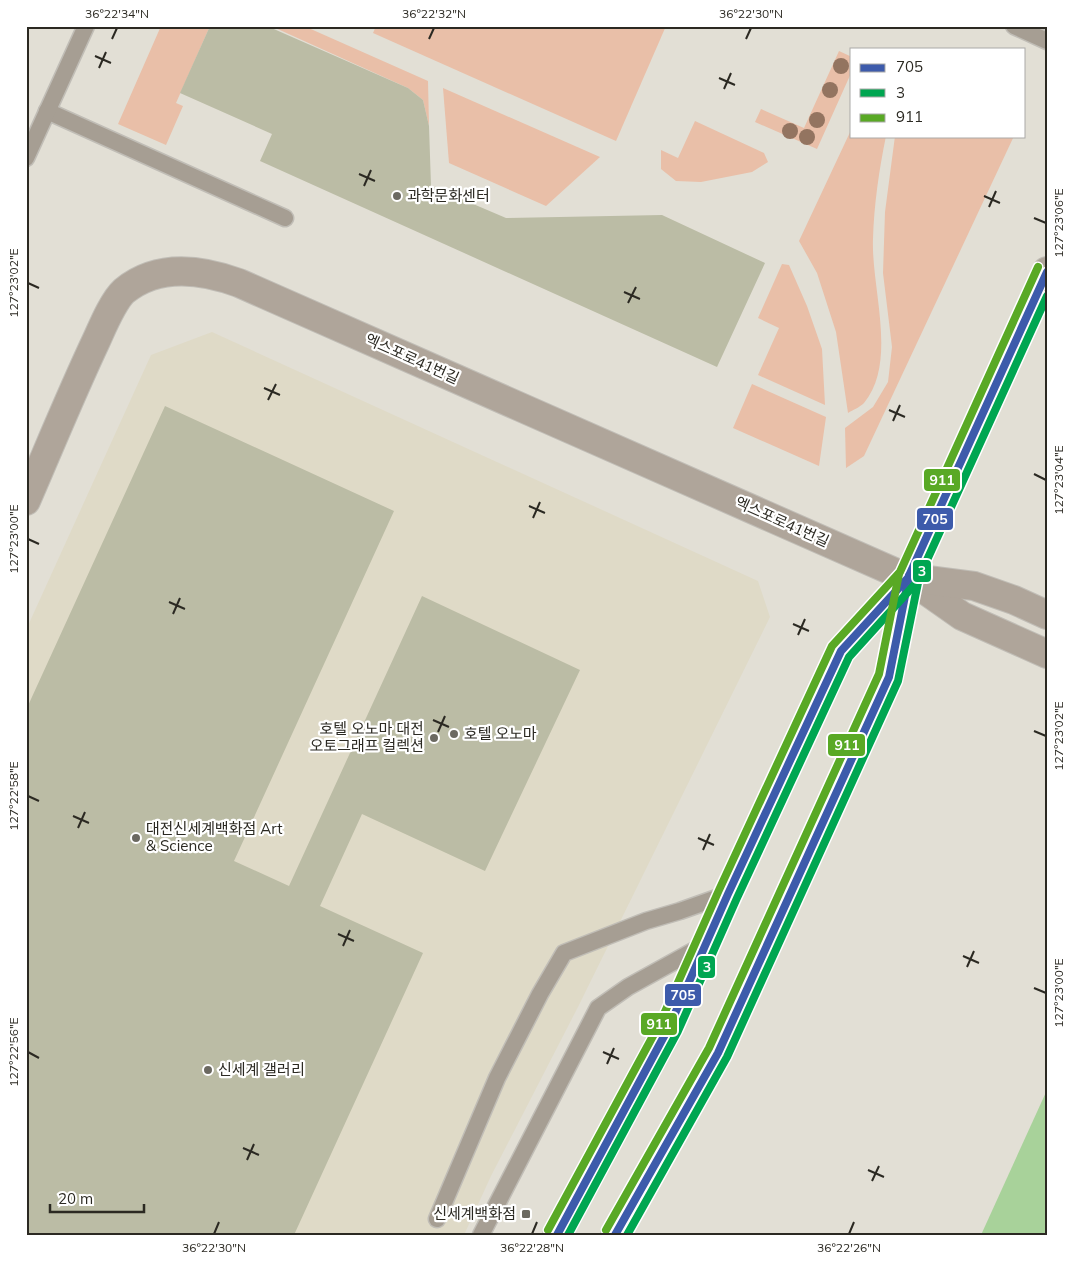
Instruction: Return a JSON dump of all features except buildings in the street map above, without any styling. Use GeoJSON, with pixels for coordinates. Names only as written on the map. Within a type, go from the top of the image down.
{"type":"FeatureCollection","features":[{"type":"Feature","properties":{"kind":"main road","name":"엑스포로41번길"},"geometry":{"type":"LineString","coordinates":[[26,502],[107,316],[122,292],[143,279],[165,272],[189,271],[215,274],[239,283],[908,578]]}},
{"type":"Feature","properties":{"kind":"main road"},"geometry":{"type":"LineString","coordinates":[[615,1235],[718,1053],[889,677],[908,578],[1047,271]]}},
{"type":"Feature","properties":{"kind":"main road"},"geometry":{"type":"LineString","coordinates":[[908,578],[974,586],[1014,600],[1047,615]]}},
{"type":"Feature","properties":{"kind":"main road"},"geometry":{"type":"LineString","coordinates":[[908,578],[962,616],[1047,654]]}},
{"type":"Feature","properties":{"kind":"main road"},"geometry":{"type":"LineString","coordinates":[[557,1235],[669,1026],[841,651],[908,578]]}},
{"type":"Feature","properties":{"kind":"lane"},"geometry":{"type":"LineString","coordinates":[[26,158],[86,26]]}},
{"type":"Feature","properties":{"kind":"lane"},"geometry":{"type":"LineString","coordinates":[[1014,26],[1047,41]]}},
{"type":"Feature","properties":{"kind":"lane"},"geometry":{"type":"LineString","coordinates":[[47,111],[285,218]]}},
{"type":"Feature","properties":{"kind":"lane"},"geometry":{"type":"LineString","coordinates":[[437,1219],[497,1078],[540,994],[564,953],[646,921],[680,912],[728,894]]}},
{"type":"Feature","properties":{"kind":"lane"},"geometry":{"type":"LineString","coordinates":[[481,1235],[598,1008],[628,987],[706,944]]}},
{"type":"Feature","properties":{"kind":"shaded area"},"geometry":{"type":"Polygon","coordinates":[[[161,26],[210,26],[176,103],[183,106],[166,145],[118,124],[161,26]]]}},
{"type":"Feature","properties":{"kind":"shaded area"},"geometry":{"type":"Polygon","coordinates":[[[271,26],[304,26],[428,81],[429,126],[423,100],[408,88],[271,26]]]}},
{"type":"Feature","properties":{"kind":"shaded area"},"geometry":{"type":"Polygon","coordinates":[[[376,26],[666,26],[616,141],[373,33],[376,26]]]}},
{"type":"Feature","properties":{"kind":"shaded area"},"geometry":{"type":"Polygon","coordinates":[[[839,51],[850,56],[850,75],[817,149],[755,122],[761,109],[804,128],[839,51]]]}},
{"type":"Feature","properties":{"kind":"shaded area"},"geometry":{"type":"Polygon","coordinates":[[[443,88],[600,157],[546,206],[449,163],[443,88]]]}},
{"type":"Feature","properties":{"kind":"shaded area"},"geometry":{"type":"Polygon","coordinates":[[[695,121],[764,153],[768,162],[752,172],[701,182],[676,181],[661,169],[661,150],[678,158],[695,121]]]}},
{"type":"Feature","properties":{"kind":"shaded area"},"geometry":{"type":"Polygon","coordinates":[[[850,132],[850,138],[886,138],[877,188],[873,239],[873,258],[880,324],[881,346],[879,367],[874,386],[864,403],[848,413],[836,332],[817,273],[799,241],[850,132]]]}},
{"type":"Feature","properties":{"kind":"shaded area"},"geometry":{"type":"Polygon","coordinates":[[[895,138],[1013,138],[864,456],[846,468],[845,428],[873,407],[888,382],[892,347],[883,273],[885,212],[895,138]]]}},
{"type":"Feature","properties":{"kind":"shaded area"},"geometry":{"type":"Polygon","coordinates":[[[782,264],[789,265],[807,306],[822,349],[825,405],[758,375],[779,328],[758,318],[782,264]]]}},
{"type":"Feature","properties":{"kind":"shaded area"},"geometry":{"type":"Polygon","coordinates":[[[212,332],[758,581],[770,617],[579,1005],[491,1176],[464,1235],[26,1235],[26,630],[151,355],[212,332]]]}},
{"type":"Feature","properties":{"kind":"shaded area"},"geometry":{"type":"Polygon","coordinates":[[[752,384],[826,417],[819,466],[733,428],[752,384]]]}},
{"type":"Feature","properties":{"kind":"shaded area"},"geometry":{"type":"Polygon","coordinates":[[[1047,1090],[1047,1235],[981,1235],[1047,1090]]]}},
{"type":"Feature","properties":{"kind":"transit line","name":"911"},"geometry":{"type":"LineString","coordinates":[[548,1230],[660,1023],[719,890],[832,646],[900,572],[1038,267]]}},
{"type":"Feature","properties":{"kind":"transit line","name":"705"},"geometry":{"type":"LineString","coordinates":[[557,1235],[669,1027],[728,894],[841,651],[908,578],[1047,272]]}},
{"type":"Feature","properties":{"kind":"transit line","name":"3"},"geometry":{"type":"LineString","coordinates":[[568,1235],[678,1031],[737,898],[849,657],[917,582],[1047,296]]}},
{"type":"Feature","properties":{"kind":"transit line","name":"911"},"geometry":{"type":"LineString","coordinates":[[606,1230],[709,1048],[879,674],[899,574]]}},
{"type":"Feature","properties":{"kind":"transit line","name":"705"},"geometry":{"type":"LineString","coordinates":[[615,1235],[718,1053],[889,677],[909,576]]}},
{"type":"Feature","properties":{"kind":"transit line","name":"3"},"geometry":{"type":"LineString","coordinates":[[627,1235],[727,1057],[898,681],[919,578]]}},
{"type":"Feature","properties":{"kind":"place","name":"과학문화센터"},"geometry":{"type":"Point","coordinates":[397,196]}},
{"type":"Feature","properties":{"kind":"place","name":"호텔 오노마"},"geometry":{"type":"Point","coordinates":[454,734]}},
{"type":"Feature","properties":{"kind":"place","name":"호텔 오노마 대전 오토그래프 컬렉션"},"geometry":{"type":"Point","coordinates":[434,738]}},
{"type":"Feature","properties":{"kind":"place","name":"대전신세계백화점 Art & Science"},"geometry":{"type":"Point","coordinates":[136,838]}},
{"type":"Feature","properties":{"kind":"place","name":"신세계 갤러리"},"geometry":{"type":"Point","coordinates":[208,1070]}},
{"type":"Feature","properties":{"kind":"place","name":"신세계백화점"},"geometry":{"type":"Point","coordinates":[526,1214]}}]}
